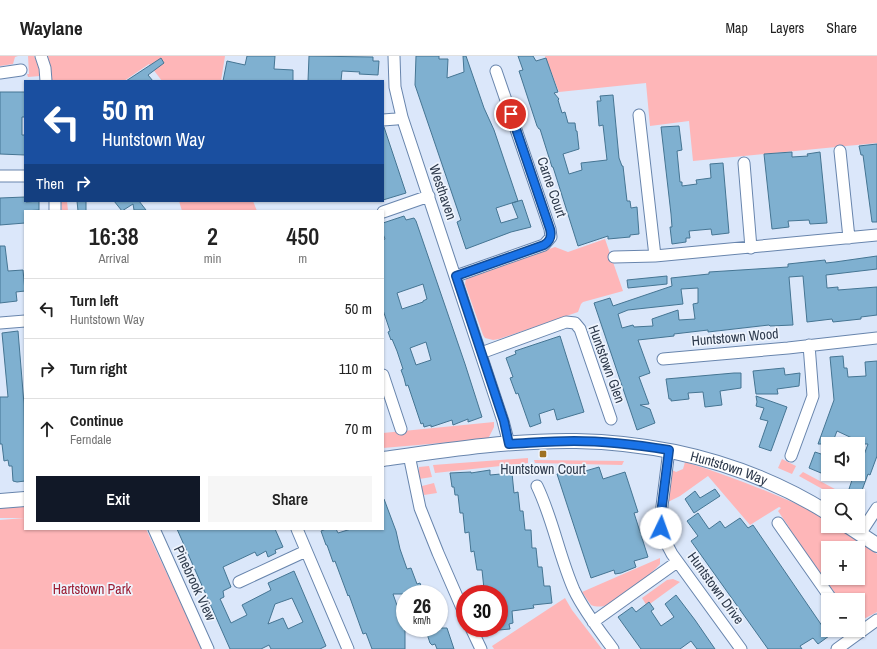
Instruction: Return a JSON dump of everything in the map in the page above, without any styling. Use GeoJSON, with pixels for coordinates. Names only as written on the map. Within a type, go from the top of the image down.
{"type":"FeatureCollection","features":[{"type":"Feature","properties":{"kind":"street"},"geometry":{"type":"LineString","coordinates":[[42,56],[46,80]]}},
{"type":"Feature","properties":{"kind":"street","name":"Westhaven"},"geometry":{"type":"LineString","coordinates":[[394,56],[394,87],[402,117],[504,421],[509,444]]}},
{"type":"Feature","properties":{"kind":"street"},"geometry":{"type":"LineString","coordinates":[[0,73],[21,70]]}},
{"type":"Feature","properties":{"kind":"street","name":"Carne Court"},"geometry":{"type":"LineString","coordinates":[[456,276],[544,245],[551,237],[550,229],[496,71]]}},
{"type":"Feature","properties":{"kind":"street"},"geometry":{"type":"LineString","coordinates":[[638,115],[655,256]]}},
{"type":"Feature","properties":{"kind":"street"},"geometry":{"type":"LineString","coordinates":[[384,120],[402,117]]}},
{"type":"Feature","properties":{"kind":"street"},"geometry":{"type":"LineString","coordinates":[[840,151],[848,238]]}},
{"type":"Feature","properties":{"kind":"street"},"geometry":{"type":"LineString","coordinates":[[744,163],[751,248]]}},
{"type":"Feature","properties":{"kind":"street"},"geometry":{"type":"LineString","coordinates":[[0,176],[24,176]]}},
{"type":"Feature","properties":{"kind":"street"},"geometry":{"type":"LineString","coordinates":[[384,212],[429,196]]}},
{"type":"Feature","properties":{"kind":"street"},"geometry":{"type":"LineString","coordinates":[[614,257],[655,256],[751,248],[877,235]]}},
{"type":"Feature","properties":{"kind":"street"},"geometry":{"type":"LineString","coordinates":[[0,323],[24,320]]}},
{"type":"Feature","properties":{"kind":"street","name":"Huntstown Glen"},"geometry":{"type":"LineString","coordinates":[[481,353],[566,322],[575,323],[580,329],[611,420]]}},
{"type":"Feature","properties":{"kind":"street","name":"Huntstown Wood"},"geometry":{"type":"LineString","coordinates":[[663,359],[788,348],[877,338]]}},
{"type":"Feature","properties":{"kind":"street"},"geometry":{"type":"LineString","coordinates":[[791,456],[813,396],[809,345]]}},
{"type":"Feature","properties":{"kind":"street"},"geometry":{"type":"LineString","coordinates":[[384,378],[401,429]]}},
{"type":"Feature","properties":{"kind":"street","name":"Huntstown Way"},"geometry":{"type":"LineString","coordinates":[[384,459],[509,444],[574,441],[640,446],[669,450],[711,460],[762,479],[793,493],[821,510]]}},
{"type":"Feature","properties":{"kind":"street","name":"Huntstown Drive"},"geometry":{"type":"LineString","coordinates":[[669,450],[660,522],[663,537],[677,562],[741,649]]}},
{"type":"Feature","properties":{"kind":"street"},"geometry":{"type":"LineString","coordinates":[[409,455],[420,507],[438,554],[456,595]]}},
{"type":"Feature","properties":{"kind":"street"},"geometry":{"type":"LineString","coordinates":[[537,486],[572,585],[581,603],[613,649]]}},
{"type":"Feature","properties":{"kind":"street"},"geometry":{"type":"LineString","coordinates":[[0,501],[24,499]]}},
{"type":"Feature","properties":{"kind":"street"},"geometry":{"type":"LineString","coordinates":[[877,508],[860,534],[877,545]]}},
{"type":"Feature","properties":{"kind":"street"},"geometry":{"type":"LineString","coordinates":[[778,523],[827,593]]}},
{"type":"Feature","properties":{"kind":"street","name":"Pinebrook View"},"geometry":{"type":"LineString","coordinates":[[154,530],[208,649]]}},
{"type":"Feature","properties":{"kind":"street"},"geometry":{"type":"LineString","coordinates":[[297,530],[347,649]]}},
{"type":"Feature","properties":{"kind":"street"},"geometry":{"type":"LineString","coordinates":[[239,582],[306,550]]}},
{"type":"Feature","properties":{"kind":"street"},"geometry":{"type":"LineString","coordinates":[[594,622],[677,562]]}},
{"type":"Feature","properties":{"kind":"street"},"geometry":{"type":"LineString","coordinates":[[865,627],[877,620]]}},
{"type":"Feature","properties":{"kind":"street"},"geometry":{"type":"LineString","coordinates":[[475,637],[480,649]]}},
{"type":"Feature","properties":{"kind":"street"},"geometry":{"type":"LineString","coordinates":[[837,649],[850,637]]}},
{"type":"Feature","properties":{"kind":"green space"},"geometry":{"type":"Polygon","coordinates":[[[0,56],[18,56],[15,57],[13,64],[0,66],[0,56]]]}},
{"type":"Feature","properties":{"kind":"green space"},"geometry":{"type":"Polygon","coordinates":[[[28,56],[34,56],[38,64],[40,76],[28,77],[28,56]]]}},
{"type":"Feature","properties":{"kind":"green space"},"geometry":{"type":"Polygon","coordinates":[[[48,56],[225,56],[221,80],[161,80],[149,64],[125,80],[52,80],[48,56]]]}},
{"type":"Feature","properties":{"kind":"green space"},"geometry":{"type":"Polygon","coordinates":[[[545,56],[877,56],[877,143],[693,161],[689,121],[650,126],[646,83],[559,92],[545,56]]]}},
{"type":"Feature","properties":{"kind":"green space"},"geometry":{"type":"Polygon","coordinates":[[[61,202],[67,202],[68,210],[62,210],[61,202]]]}},
{"type":"Feature","properties":{"kind":"green space"},"geometry":{"type":"Polygon","coordinates":[[[179,202],[253,202],[257,210],[182,210],[179,202]]]}},
{"type":"Feature","properties":{"kind":"green space"},"geometry":{"type":"Polygon","coordinates":[[[605,239],[623,291],[583,302],[578,312],[499,339],[493,340],[485,338],[465,284],[466,278],[555,247],[568,252],[605,239]]]}},
{"type":"Feature","properties":{"kind":"green space"},"geometry":{"type":"Polygon","coordinates":[[[494,422],[494,427],[488,439],[384,448],[384,433],[494,422]]]}},
{"type":"Feature","properties":{"kind":"green space"},"geometry":{"type":"Polygon","coordinates":[[[528,458],[528,463],[435,473],[433,465],[528,458]]]}},
{"type":"Feature","properties":{"kind":"green space"},"geometry":{"type":"Polygon","coordinates":[[[782,459],[796,466],[792,474],[778,468],[782,459]]]}},
{"type":"Feature","properties":{"kind":"green space"},"geometry":{"type":"Polygon","coordinates":[[[534,460],[624,461],[622,465],[535,463],[534,460]]]}},
{"type":"Feature","properties":{"kind":"green space"},"geometry":{"type":"Polygon","coordinates":[[[685,462],[720,473],[821,515],[821,533],[848,533],[859,541],[821,541],[821,574],[789,529],[778,511],[781,508],[779,507],[750,525],[708,476],[680,496],[666,503],[672,470],[676,472],[683,469],[685,462]]]}},
{"type":"Feature","properties":{"kind":"green space"},"geometry":{"type":"Polygon","coordinates":[[[429,466],[432,477],[419,479],[419,467],[429,466]]]}},
{"type":"Feature","properties":{"kind":"green space"},"geometry":{"type":"Polygon","coordinates":[[[803,472],[835,489],[822,489],[799,476],[803,472]]]}},
{"type":"Feature","properties":{"kind":"green space"},"geometry":{"type":"Polygon","coordinates":[[[434,483],[437,493],[424,495],[421,487],[434,483]]]}},
{"type":"Feature","properties":{"kind":"green space"},"geometry":{"type":"Polygon","coordinates":[[[24,505],[24,518],[0,518],[0,507],[24,505]]]}},
{"type":"Feature","properties":{"kind":"green space","name":"Hartstown Park"},"geometry":{"type":"Polygon","coordinates":[[[24,518],[24,530],[146,530],[202,649],[0,649],[0,520],[24,518]]]}},
{"type":"Feature","properties":{"kind":"green space"},"geometry":{"type":"Polygon","coordinates":[[[865,545],[877,554],[877,612],[865,618],[865,593],[835,593],[829,585],[865,585],[865,545]]]}},
{"type":"Feature","properties":{"kind":"green space"},"geometry":{"type":"Polygon","coordinates":[[[660,558],[660,564],[649,574],[627,593],[607,605],[591,605],[582,592],[660,558]]]}},
{"type":"Feature","properties":{"kind":"green space"},"geometry":{"type":"Polygon","coordinates":[[[673,579],[680,582],[647,606],[642,598],[667,580],[673,579]]]}},
{"type":"Feature","properties":{"kind":"green space"},"geometry":{"type":"Polygon","coordinates":[[[565,598],[572,610],[602,649],[494,649],[492,646],[508,637],[508,635],[565,598]]]}},
{"type":"Feature","properties":{"kind":"building"},"geometry":{"type":"Polygon","coordinates":[[[247,56],[275,56],[274,69],[293,70],[293,80],[223,80],[227,61],[245,65],[247,56]]]}},
{"type":"Feature","properties":{"kind":"building"},"geometry":{"type":"Polygon","coordinates":[[[309,56],[373,57],[373,61],[379,61],[378,75],[342,71],[341,80],[308,80],[309,56]]]}},
{"type":"Feature","properties":{"kind":"building"},"geometry":{"type":"Polygon","coordinates":[[[416,56],[439,56],[439,59],[448,59],[447,78],[464,72],[463,56],[466,56],[484,108],[494,130],[518,201],[496,208],[501,223],[518,218],[512,203],[522,200],[531,227],[511,232],[466,249],[457,222],[461,220],[415,85],[416,56]]]}},
{"type":"Feature","properties":{"kind":"building"},"geometry":{"type":"Polygon","coordinates":[[[518,56],[533,56],[536,61],[546,58],[558,92],[554,93],[559,99],[562,113],[565,112],[568,123],[575,123],[579,149],[563,154],[569,174],[582,170],[581,163],[607,160],[603,125],[599,126],[597,101],[601,101],[600,96],[613,95],[619,158],[623,166],[627,201],[630,201],[631,208],[637,207],[639,234],[630,235],[630,237],[608,239],[608,236],[578,246],[553,167],[540,129],[537,126],[519,71],[523,70],[518,56]]]}},
{"type":"Feature","properties":{"kind":"building"},"geometry":{"type":"Polygon","coordinates":[[[161,58],[164,63],[148,75],[152,80],[128,80],[161,58]]]}},
{"type":"Feature","properties":{"kind":"building"},"geometry":{"type":"Polygon","coordinates":[[[0,92],[24,92],[22,135],[24,135],[24,155],[0,154],[0,92]]]}},
{"type":"Feature","properties":{"kind":"building"},"geometry":{"type":"Polygon","coordinates":[[[679,126],[682,150],[677,151],[680,182],[682,182],[682,186],[697,184],[696,180],[711,178],[710,164],[723,163],[729,233],[712,235],[711,229],[689,231],[690,238],[686,238],[686,242],[672,244],[670,227],[672,227],[671,214],[661,127],[679,126]]]}},
{"type":"Feature","properties":{"kind":"building"},"geometry":{"type":"Polygon","coordinates":[[[384,127],[406,193],[384,200],[384,127]]]}},
{"type":"Feature","properties":{"kind":"building"},"geometry":{"type":"Polygon","coordinates":[[[877,144],[877,222],[872,222],[863,155],[861,155],[859,146],[877,144]]]}},
{"type":"Feature","properties":{"kind":"building"},"geometry":{"type":"Polygon","coordinates":[[[792,152],[792,157],[808,156],[807,154],[820,152],[827,223],[810,224],[809,220],[788,221],[789,227],[772,229],[764,154],[792,152]]]}},
{"type":"Feature","properties":{"kind":"building"},"geometry":{"type":"Polygon","coordinates":[[[24,197],[24,202],[39,202],[39,210],[24,210],[24,223],[0,225],[0,198],[24,197]]]}},
{"type":"Feature","properties":{"kind":"building"},"geometry":{"type":"Polygon","coordinates":[[[77,202],[86,202],[86,210],[78,210],[77,202]]]}},
{"type":"Feature","properties":{"kind":"building"},"geometry":{"type":"Polygon","coordinates":[[[115,202],[140,202],[146,210],[134,210],[133,204],[121,210],[115,202]]]}},
{"type":"Feature","properties":{"kind":"building"},"geometry":{"type":"Polygon","coordinates":[[[404,216],[406,220],[414,218],[416,221],[482,417],[468,422],[468,419],[453,425],[452,420],[431,427],[431,425],[424,427],[423,423],[421,424],[408,385],[406,386],[401,370],[403,369],[397,351],[388,332],[390,331],[384,313],[384,223],[404,216]],[[423,284],[397,293],[402,309],[423,302],[427,299],[423,284]],[[426,342],[410,348],[416,365],[431,360],[426,342]]]}},
{"type":"Feature","properties":{"kind":"building"},"geometry":{"type":"Polygon","coordinates":[[[0,246],[5,246],[8,271],[23,270],[24,291],[16,292],[17,301],[0,303],[0,246]]]}},
{"type":"Feature","properties":{"kind":"building"},"geometry":{"type":"Polygon","coordinates":[[[877,256],[877,269],[826,275],[827,288],[838,287],[838,290],[877,287],[877,315],[861,317],[861,319],[833,322],[832,319],[807,322],[803,276],[789,277],[793,325],[769,325],[708,332],[708,330],[638,340],[650,373],[639,377],[649,404],[640,405],[650,409],[655,423],[637,430],[594,303],[610,298],[613,306],[672,286],[671,278],[709,274],[709,272],[788,267],[788,264],[825,260],[826,263],[877,256]],[[698,288],[681,289],[683,304],[628,310],[618,314],[622,328],[633,325],[634,327],[653,326],[652,319],[678,310],[679,320],[695,319],[693,304],[698,303],[698,288]]]}},
{"type":"Feature","properties":{"kind":"building"},"geometry":{"type":"Polygon","coordinates":[[[667,276],[667,284],[628,288],[627,280],[667,276]]]}},
{"type":"Feature","properties":{"kind":"building"},"geometry":{"type":"Polygon","coordinates":[[[18,331],[24,404],[24,481],[17,482],[13,481],[12,466],[9,466],[8,460],[4,461],[2,444],[0,444],[0,397],[8,397],[2,333],[18,331]]]}},
{"type":"Feature","properties":{"kind":"building"},"geometry":{"type":"Polygon","coordinates":[[[560,336],[584,412],[557,420],[554,409],[539,414],[541,423],[530,427],[518,393],[516,394],[510,378],[513,377],[506,358],[516,354],[515,351],[560,336]]]}},
{"type":"Feature","properties":{"kind":"building"},"geometry":{"type":"Polygon","coordinates":[[[843,356],[844,368],[847,368],[848,377],[866,376],[865,362],[877,361],[877,456],[870,475],[868,474],[862,489],[849,489],[852,481],[865,481],[865,452],[868,444],[865,444],[865,437],[850,437],[837,431],[835,437],[821,437],[821,444],[818,444],[834,400],[830,357],[843,356]]]}},
{"type":"Feature","properties":{"kind":"building"},"geometry":{"type":"Polygon","coordinates":[[[784,368],[785,375],[800,373],[799,386],[777,389],[778,394],[756,394],[753,371],[784,368]]]}},
{"type":"Feature","properties":{"kind":"building"},"geometry":{"type":"Polygon","coordinates":[[[741,373],[741,388],[720,391],[722,405],[705,407],[703,392],[688,393],[689,399],[671,401],[671,399],[669,399],[666,379],[741,373]]]}},
{"type":"Feature","properties":{"kind":"building"},"geometry":{"type":"Polygon","coordinates":[[[756,396],[787,407],[771,451],[759,447],[768,421],[760,419],[764,408],[756,406],[756,396]]]}},
{"type":"Feature","properties":{"kind":"building"},"geometry":{"type":"Polygon","coordinates":[[[815,452],[821,454],[821,473],[809,468],[815,452]]]}},
{"type":"Feature","properties":{"kind":"building"},"geometry":{"type":"Polygon","coordinates":[[[599,467],[603,479],[625,472],[638,512],[634,513],[648,557],[634,561],[636,567],[621,573],[615,574],[614,570],[591,578],[557,474],[574,469],[575,474],[599,467]]]}},
{"type":"Feature","properties":{"kind":"building"},"geometry":{"type":"Polygon","coordinates":[[[490,470],[490,475],[512,473],[514,493],[518,492],[520,511],[523,511],[525,530],[531,530],[532,548],[536,548],[538,567],[542,567],[544,586],[550,586],[552,603],[533,605],[534,608],[512,611],[513,623],[509,624],[510,629],[508,629],[508,585],[484,585],[482,570],[477,570],[474,551],[471,552],[469,532],[465,533],[463,513],[460,513],[458,495],[455,495],[454,487],[452,487],[450,473],[471,473],[490,470]]]}},
{"type":"Feature","properties":{"kind":"building"},"geometry":{"type":"Polygon","coordinates":[[[715,489],[720,496],[694,513],[685,499],[695,491],[700,498],[715,489]]]}},
{"type":"Feature","properties":{"kind":"building"},"geometry":{"type":"Polygon","coordinates":[[[384,499],[396,531],[407,569],[411,568],[417,584],[420,583],[421,585],[396,585],[396,594],[393,594],[396,602],[396,637],[405,637],[405,649],[372,649],[366,633],[363,634],[349,595],[348,596],[335,561],[333,562],[321,531],[336,530],[338,533],[348,530],[384,530],[384,499]]]}},
{"type":"Feature","properties":{"kind":"building"},"geometry":{"type":"Polygon","coordinates":[[[698,513],[709,529],[720,521],[725,528],[740,518],[748,528],[753,525],[821,624],[821,637],[828,637],[818,644],[813,638],[800,646],[802,649],[768,649],[691,541],[698,536],[687,521],[698,513]]]}},
{"type":"Feature","properties":{"kind":"building"},"geometry":{"type":"Polygon","coordinates":[[[177,530],[275,530],[283,547],[275,550],[276,553],[268,557],[266,551],[257,556],[255,552],[223,567],[231,587],[223,591],[224,597],[220,599],[231,623],[247,615],[242,605],[271,590],[268,583],[294,571],[326,646],[320,649],[271,649],[269,645],[261,649],[230,649],[177,530]],[[292,598],[275,604],[268,624],[283,618],[288,629],[303,622],[292,598]]]}},
{"type":"Feature","properties":{"kind":"building"},"geometry":{"type":"Polygon","coordinates":[[[676,595],[715,649],[697,649],[691,641],[680,649],[641,649],[618,617],[632,607],[636,612],[649,602],[654,609],[651,611],[661,626],[674,617],[665,604],[676,595]]]}},
{"type":"Feature","properties":{"kind":"building"},"geometry":{"type":"Polygon","coordinates":[[[448,631],[454,649],[437,649],[435,644],[432,645],[428,637],[448,637],[448,631]]]}},
{"type":"Feature","properties":{"kind":"place","name":"Huntstown Court"},"geometry":{"type":"Point","coordinates":[543,454]}},
{"type":"Feature","properties":{"kind":"route"},"geometry":{"type":"LineString","coordinates":[[511,114],[550,229],[551,237],[544,245],[456,276],[504,421],[509,444],[574,441],[602,442],[669,450],[660,522],[661,528]]}}]}
